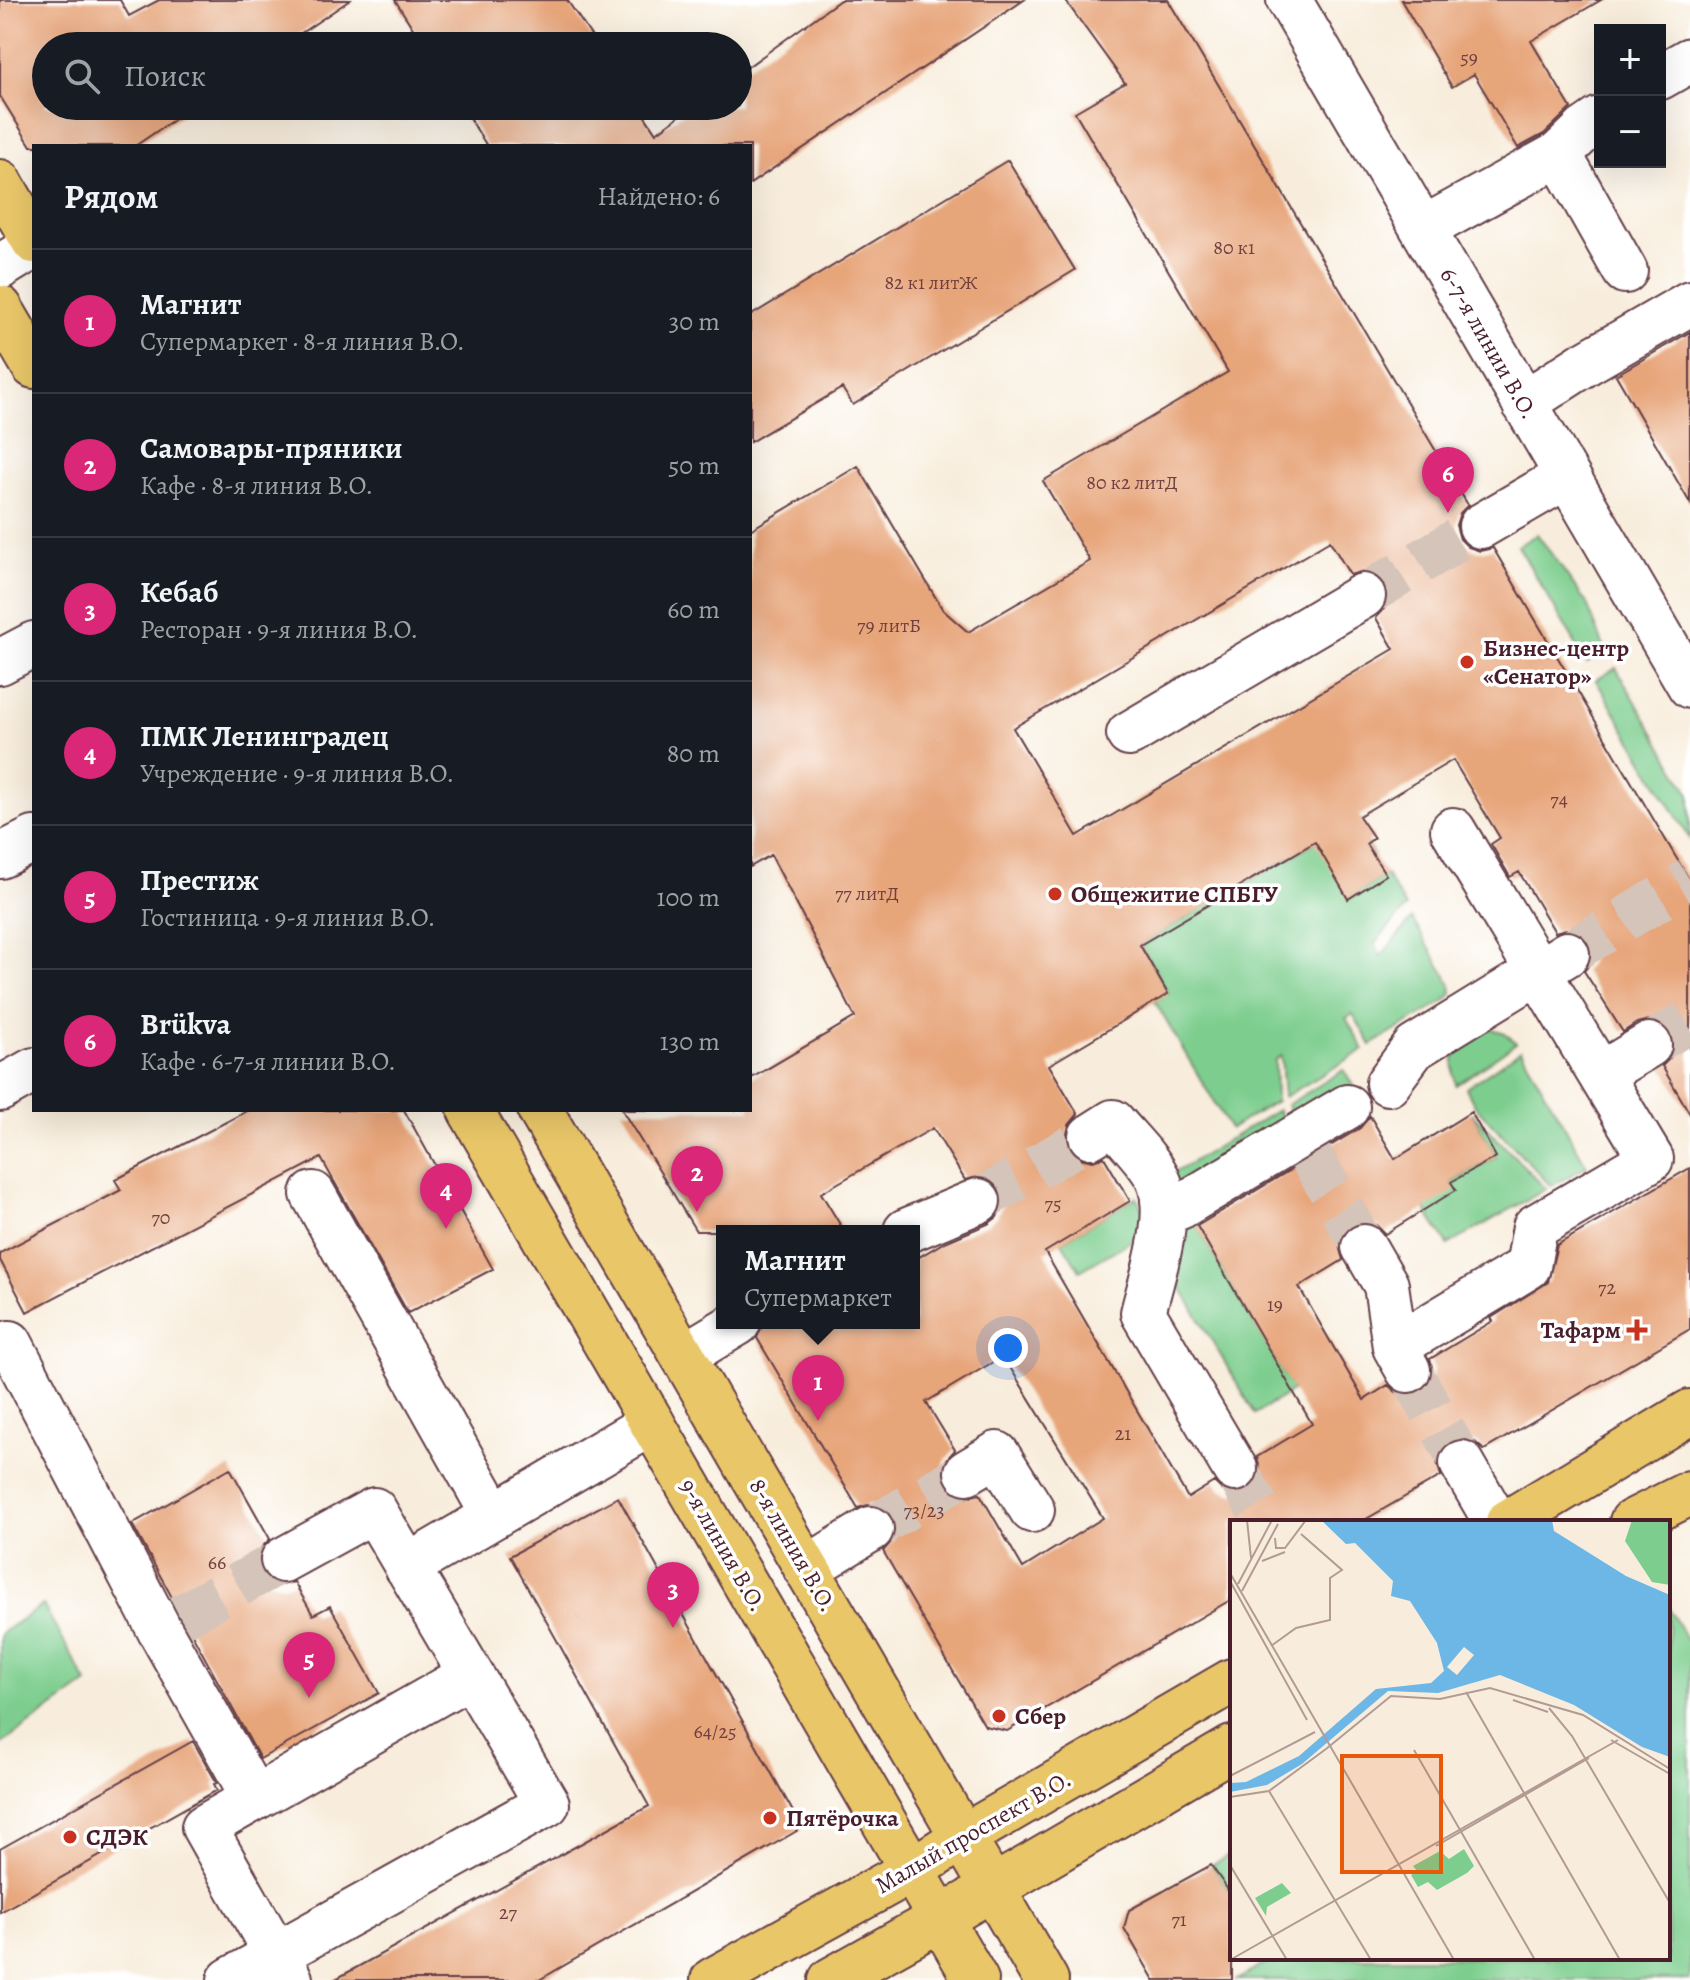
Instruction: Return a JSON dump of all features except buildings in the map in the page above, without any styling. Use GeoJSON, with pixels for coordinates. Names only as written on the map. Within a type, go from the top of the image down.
{"type":"FeatureCollection","features":[{"type":"Feature","properties":{"kind":"main road"},"geometry":{"type":"LineString","coordinates":[[0,182],[32,239]]}},
{"type":"Feature","properties":{"kind":"main road"},"geometry":{"type":"LineString","coordinates":[[0,308],[32,363]]}},
{"type":"Feature","properties":{"kind":"main road","name":"9-я линия В.О."},"geometry":{"type":"LineString","coordinates":[[471,1112],[976,1980]]}},
{"type":"Feature","properties":{"kind":"main road","name":"8-я линия В.О."},"geometry":{"type":"LineString","coordinates":[[541,1112],[1046,1980]]}},
{"type":"Feature","properties":{"kind":"main road"},"geometry":{"type":"LineString","coordinates":[[1511,1520],[1690,1412]]}},
{"type":"Feature","properties":{"kind":"main road"},"geometry":{"type":"LineString","coordinates":[[1636,1520],[1690,1493]]}},
{"type":"Feature","properties":{"kind":"main road","name":"Малый проспект В.О."},"geometry":{"type":"LineString","coordinates":[[713,1980],[912,1870],[963,1837],[1230,1682]]}},
{"type":"Feature","properties":{"kind":"main road"},"geometry":{"type":"LineString","coordinates":[[831,1980],[1230,1749]]}},
{"type":"Feature","properties":{"kind":"street","name":"6-7-я линии В.О."},"geometry":{"type":"LineString","coordinates":[[1289,0],[1690,686]]}},
{"type":"Feature","properties":{"kind":"street"},"geometry":{"type":"LineString","coordinates":[[1666,74],[1690,60]]}},
{"type":"Feature","properties":{"kind":"street"},"geometry":{"type":"LineString","coordinates":[[1423,229],[1559,154],[1594,123]]}},
{"type":"Feature","properties":{"kind":"street"},"geometry":{"type":"LineString","coordinates":[[1559,154],[1625,271]]}},
{"type":"Feature","properties":{"kind":"street"},"geometry":{"type":"LineString","coordinates":[[0,267],[32,244]]}},
{"type":"Feature","properties":{"kind":"street"},"geometry":{"type":"LineString","coordinates":[[1524,403],[1690,303]]}},
{"type":"Feature","properties":{"kind":"street"},"geometry":{"type":"LineString","coordinates":[[1481,526],[1567,476]]}},
{"type":"Feature","properties":{"kind":"street"},"geometry":{"type":"LineString","coordinates":[[1129,734],[1363,596]]}},
{"type":"Feature","properties":{"kind":"street"},"geometry":{"type":"LineString","coordinates":[[0,662],[32,645]]}},
{"type":"Feature","properties":{"kind":"street"},"geometry":{"type":"LineString","coordinates":[[1364,1247],[1386,1285],[1402,1359],[1528,1267],[1535,1227],[1651,1159],[1601,1074],[1553,962],[1453,830]]}},
{"type":"Feature","properties":{"kind":"street"},"geometry":{"type":"LineString","coordinates":[[0,856],[32,840]]}},
{"type":"Feature","properties":{"kind":"street"},"geometry":{"type":"LineString","coordinates":[[1388,1083],[1414,1048],[1553,962]]}},
{"type":"Feature","properties":{"kind":"street"},"geometry":{"type":"LineString","coordinates":[[1601,1074],[1649,1045]]}},
{"type":"Feature","properties":{"kind":"street"},"geometry":{"type":"LineString","coordinates":[[0,1089],[32,1071]]}},
{"type":"Feature","properties":{"kind":"street"},"geometry":{"type":"LineString","coordinates":[[1163,1201],[1180,1207],[1303,1144],[1347,1107]]}},
{"type":"Feature","properties":{"kind":"street"},"geometry":{"type":"LineString","coordinates":[[1091,1136],[1113,1122],[1157,1176],[1163,1201],[1163,1224],[1143,1313],[1235,1469]]}},
{"type":"Feature","properties":{"kind":"street"},"geometry":{"type":"LineString","coordinates":[[313,1194],[494,1516]]}},
{"type":"Feature","properties":{"kind":"street"},"geometry":{"type":"LineString","coordinates":[[920,1225],[978,1201]]}},
{"type":"Feature","properties":{"kind":"street"},"geometry":{"type":"LineString","coordinates":[[683,1356],[728,1329]]}},
{"type":"Feature","properties":{"kind":"street"},"geometry":{"type":"LineString","coordinates":[[10,1343],[170,1623],[254,1798]]}},
{"type":"Feature","properties":{"kind":"street"},"geometry":{"type":"LineString","coordinates":[[407,1567],[652,1423]]}},
{"type":"Feature","properties":{"kind":"street"},"geometry":{"type":"LineString","coordinates":[[967,1472],[997,1454],[1032,1510]]}},
{"type":"Feature","properties":{"kind":"street"},"geometry":{"type":"LineString","coordinates":[[1462,1463],[1495,1520]]}},
{"type":"Feature","properties":{"kind":"street"},"geometry":{"type":"LineString","coordinates":[[230,1980],[283,1967],[547,1804],[374,1510],[283,1560]]}},
{"type":"Feature","properties":{"kind":"street"},"geometry":{"type":"LineString","coordinates":[[806,1569],[871,1529]]}},
{"type":"Feature","properties":{"kind":"street"},"geometry":{"type":"LineString","coordinates":[[283,1967],[204,1827],[471,1675]]}},
{"type":"Feature","properties":{"kind":"green space"},"geometry":{"type":"Polygon","coordinates":[[[1537,534],[1586,602],[1606,652],[1587,663],[1518,546],[1537,534]]]}},
{"type":"Feature","properties":{"kind":"green space"},"geometry":{"type":"Polygon","coordinates":[[[1616,668],[1690,794],[1690,839],[1596,680],[1616,668]]]}},
{"type":"Feature","properties":{"kind":"green space"},"geometry":{"type":"Polygon","coordinates":[[[1353,820],[1338,861],[1367,843],[1375,858],[1338,880],[1349,898],[1386,875],[1406,908],[1374,944],[1381,956],[1412,919],[1451,984],[1452,994],[1371,1045],[1353,1014],[1346,1018],[1364,1050],[1284,1097],[1281,1056],[1275,1060],[1276,1101],[1230,1129],[1155,1002],[1168,993],[1140,945],[1353,820]]]}},
{"type":"Feature","properties":{"kind":"green space"},"geometry":{"type":"Polygon","coordinates":[[[1489,1028],[1505,1033],[1516,1043],[1456,1085],[1455,1055],[1462,1041],[1489,1028]]]}},
{"type":"Feature","properties":{"kind":"green space"},"geometry":{"type":"Polygon","coordinates":[[[1521,1050],[1587,1166],[1551,1186],[1476,1107],[1466,1088],[1521,1050]]]}},
{"type":"Feature","properties":{"kind":"green space"},"geometry":{"type":"Polygon","coordinates":[[[1344,1070],[1356,1091],[1298,1125],[1287,1105],[1344,1070]]]}},
{"type":"Feature","properties":{"kind":"green space"},"geometry":{"type":"Polygon","coordinates":[[[1278,1110],[1289,1130],[1181,1195],[1169,1176],[1278,1110]]]}},
{"type":"Feature","properties":{"kind":"green space"},"geometry":{"type":"Polygon","coordinates":[[[1472,1113],[1546,1189],[1448,1245],[1420,1201],[1496,1157],[1472,1113]]]}},
{"type":"Feature","properties":{"kind":"green space"},"geometry":{"type":"Polygon","coordinates":[[[1136,1197],[1149,1219],[1141,1235],[1080,1271],[1062,1242],[1136,1197]]]}},
{"type":"Feature","properties":{"kind":"green space"},"geometry":{"type":"Polygon","coordinates":[[[1193,1219],[1293,1390],[1255,1414],[1173,1274],[1177,1229],[1193,1219]]]}},
{"type":"Feature","properties":{"kind":"green space"},"geometry":{"type":"Polygon","coordinates":[[[43,1605],[87,1683],[0,1745],[0,1634],[43,1605]]]}},
{"type":"Feature","properties":{"kind":"green space"},"geometry":{"type":"Polygon","coordinates":[[[1670,1611],[1686,1639],[1690,1637],[1690,1980],[1237,1980],[1272,1960],[1670,1960],[1670,1611]]]}},
{"type":"Feature","properties":{"kind":"green space"},"geometry":{"type":"Polygon","coordinates":[[[1230,1854],[1230,1893],[1211,1865],[1230,1854]]]}},
{"type":"Feature","properties":{"kind":"tunnel"},"geometry":{"type":"LineString","coordinates":[[1363,596],[1481,526]]}},
{"type":"Feature","properties":{"kind":"tunnel"},"geometry":{"type":"LineString","coordinates":[[1567,954],[1690,880]]}},
{"type":"Feature","properties":{"kind":"tunnel"},"geometry":{"type":"LineString","coordinates":[[1649,1045],[1690,1021]]}},
{"type":"Feature","properties":{"kind":"tunnel"},"geometry":{"type":"LineString","coordinates":[[978,1201],[1091,1136]]}},
{"type":"Feature","properties":{"kind":"tunnel"},"geometry":{"type":"LineString","coordinates":[[1308,1152],[1364,1247]]}},
{"type":"Feature","properties":{"kind":"tunnel"},"geometry":{"type":"LineString","coordinates":[[1410,1372],[1462,1463]]}},
{"type":"Feature","properties":{"kind":"tunnel"},"geometry":{"type":"LineString","coordinates":[[1235,1469],[1265,1520]]}},
{"type":"Feature","properties":{"kind":"tunnel"},"geometry":{"type":"LineString","coordinates":[[871,1529],[967,1472]]}},
{"type":"Feature","properties":{"kind":"tunnel"},"geometry":{"type":"LineString","coordinates":[[180,1617],[283,1560]]}},
{"type":"Feature","properties":{"kind":"place","name":"Brükva"},"geometry":{"type":"Point","coordinates":[1448,513]}},
{"type":"Feature","properties":{"kind":"place","name":"Бизнес-центр «Сенатор»"},"geometry":{"type":"Point","coordinates":[1467,662]}},
{"type":"Feature","properties":{"kind":"place","name":"Общежитие СПБГУ"},"geometry":{"type":"Point","coordinates":[1055,894]}},
{"type":"Feature","properties":{"kind":"place","name":"Самовары-пряники"},"geometry":{"type":"Point","coordinates":[697,1212]}},
{"type":"Feature","properties":{"kind":"place","name":"ПМК Ленинградец"},"geometry":{"type":"Point","coordinates":[446,1229]}},
{"type":"Feature","properties":{"kind":"place","name":"Тафарм"},"geometry":{"type":"Point","coordinates":[1637,1330]}},
{"type":"Feature","properties":{"kind":"place","name":"Магнит"},"geometry":{"type":"Point","coordinates":[818,1421]}},
{"type":"Feature","properties":{"kind":"place","name":"Кебаб"},"geometry":{"type":"Point","coordinates":[673,1628]}},
{"type":"Feature","properties":{"kind":"place","name":"Престиж"},"geometry":{"type":"Point","coordinates":[309,1698]}},
{"type":"Feature","properties":{"kind":"place","name":"Сбер"},"geometry":{"type":"Point","coordinates":[999,1716]}},
{"type":"Feature","properties":{"kind":"place","name":"Пятёрочка"},"geometry":{"type":"Point","coordinates":[770,1818]}},
{"type":"Feature","properties":{"kind":"place","name":"СДЭК"},"geometry":{"type":"Point","coordinates":[70,1837]}}]}
